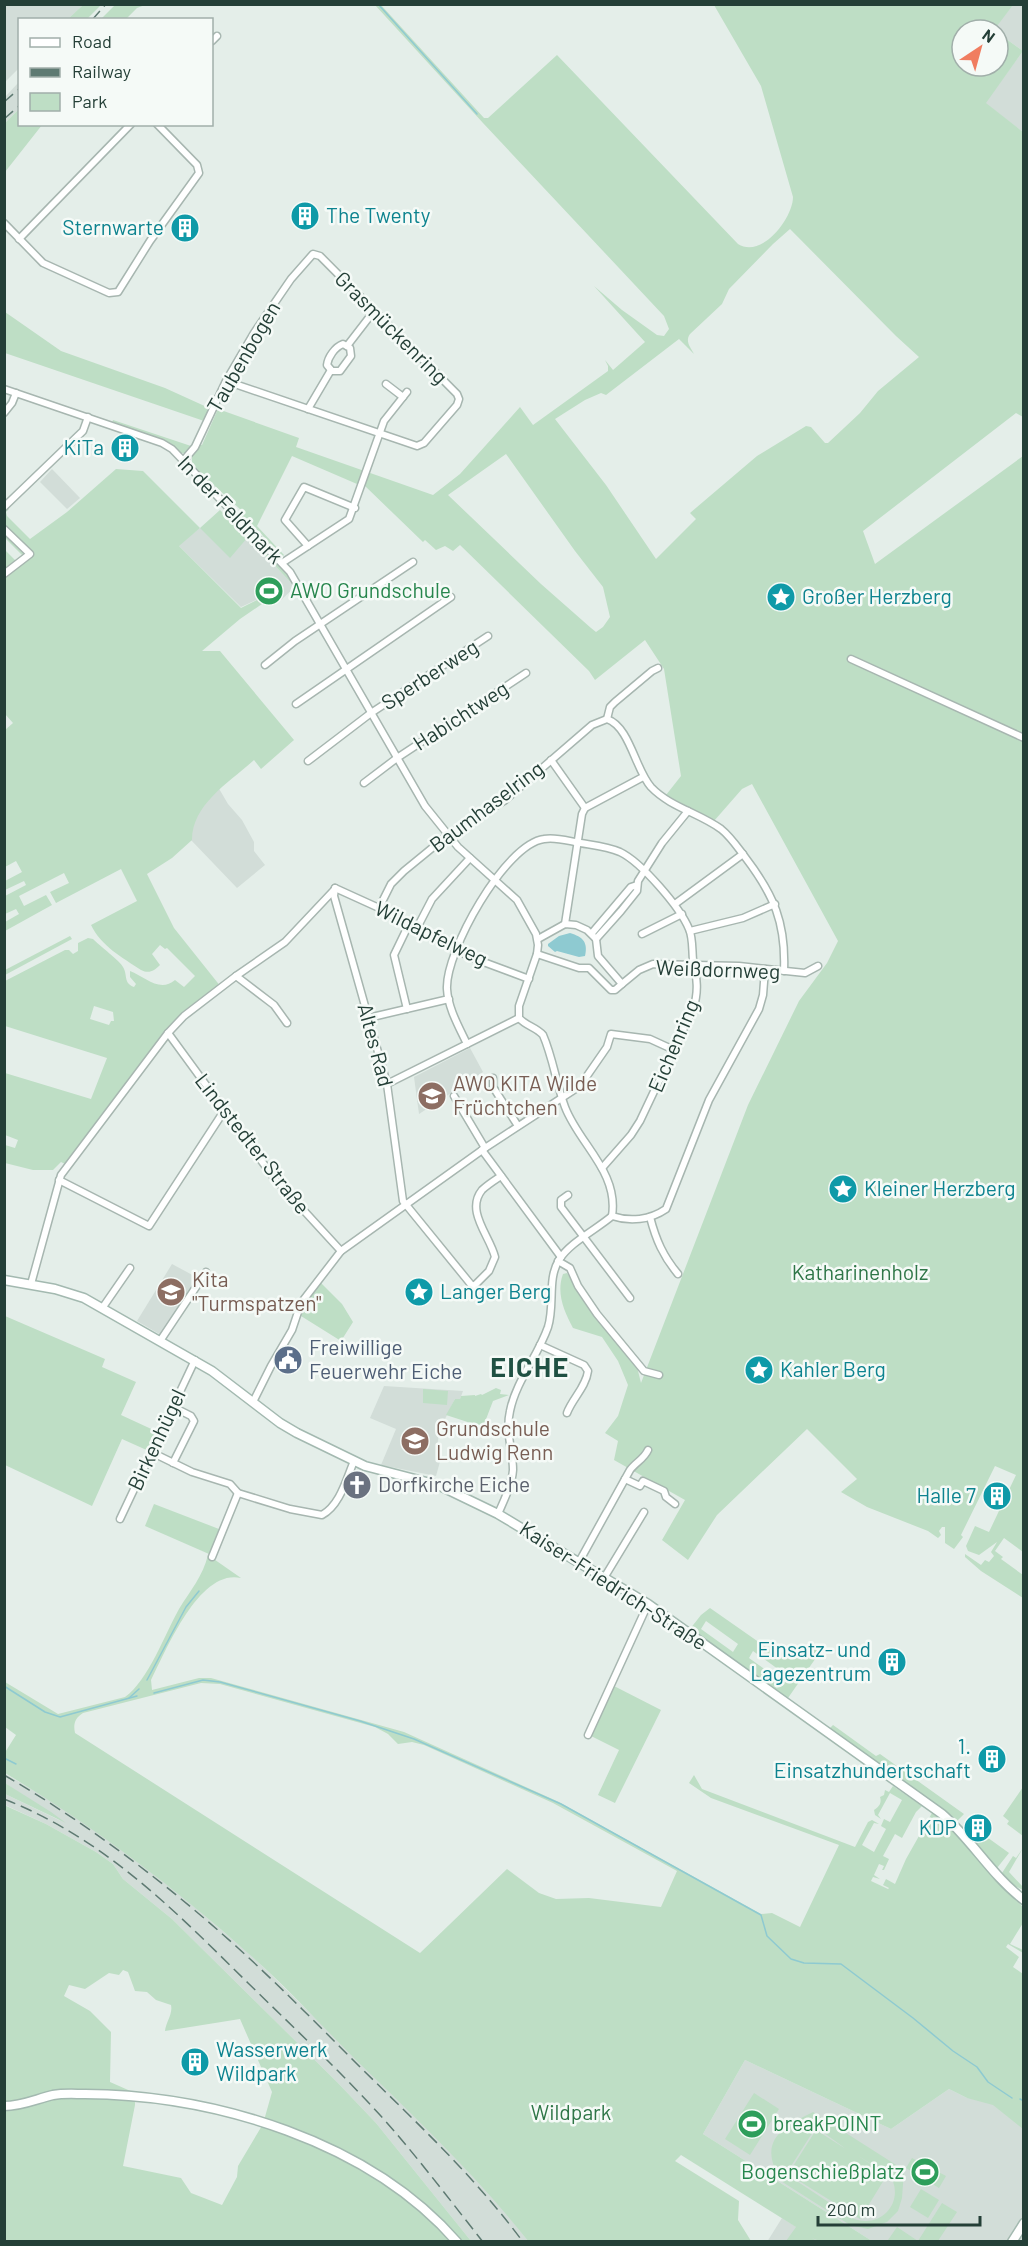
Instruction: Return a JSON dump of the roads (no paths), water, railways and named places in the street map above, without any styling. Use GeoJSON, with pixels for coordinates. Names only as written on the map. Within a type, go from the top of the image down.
{"type":"FeatureCollection","features":[{"type":"Feature","properties":{"kind":"street"},"geometry":{"type":"LineString","coordinates":[[19,238],[129,126]]}},
{"type":"Feature","properties":{"kind":"street"},"geometry":{"type":"LineString","coordinates":[[4,223],[46,264],[109,293],[118,292],[150,241],[199,173],[197,165],[159,126]]}},
{"type":"Feature","properties":{"kind":"street","name":"Grasmückenring"},"geometry":{"type":"LineString","coordinates":[[226,381],[420,446],[457,405],[459,399],[457,394],[320,256],[313,254],[309,257]]}},
{"type":"Feature","properties":{"kind":"street","name":"Taubenbogen"},"geometry":{"type":"LineString","coordinates":[[183,460],[195,447],[226,381],[267,313],[309,257]]}},
{"type":"Feature","properties":{"kind":"street"},"geometry":{"type":"LineString","coordinates":[[347,346],[374,311]]}},
{"type":"Feature","properties":{"kind":"street"},"geometry":{"type":"LineString","coordinates":[[338,346],[347,346],[351,350],[350,358],[340,371],[331,370],[327,365],[328,359],[338,346]]}},
{"type":"Feature","properties":{"kind":"street"},"geometry":{"type":"LineString","coordinates":[[308,409],[331,370]]}},
{"type":"Feature","properties":{"kind":"street"},"geometry":{"type":"LineString","coordinates":[[282,563],[344,523],[352,514],[386,417],[405,394],[386,384]]}},
{"type":"Feature","properties":{"kind":"street","name":"In der Feldmark"},"geometry":{"type":"LineString","coordinates":[[4,389],[162,444],[172,449],[183,460],[282,563],[298,584],[425,806],[470,858],[517,900],[538,939]]}},
{"type":"Feature","properties":{"kind":"street"},"geometry":{"type":"LineString","coordinates":[[4,413],[16,393]]}},
{"type":"Feature","properties":{"kind":"street"},"geometry":{"type":"LineString","coordinates":[[4,507],[80,434],[88,417]]}},
{"type":"Feature","properties":{"kind":"street"},"geometry":{"type":"LineString","coordinates":[[308,546],[285,520],[304,486],[355,508]]}},
{"type":"Feature","properties":{"kind":"street"},"geometry":{"type":"LineString","coordinates":[[4,529],[30,554],[4,574]]}},
{"type":"Feature","properties":{"kind":"street"},"geometry":{"type":"LineString","coordinates":[[265,665],[295,641],[413,562]]}},
{"type":"Feature","properties":{"kind":"street"},"geometry":{"type":"LineString","coordinates":[[296,704],[451,597]]}},
{"type":"Feature","properties":{"kind":"street","name":"Sperberweg"},"geometry":{"type":"LineString","coordinates":[[308,761],[371,713],[488,636]]}},
{"type":"Feature","properties":{"kind":"street"},"geometry":{"type":"LineString","coordinates":[[851,658],[1023,738]]}},
{"type":"Feature","properties":{"kind":"street","name":"Baumhaselring"},"geometry":{"type":"LineString","coordinates":[[379,908],[392,884],[398,878],[448,835],[504,801],[592,725],[607,719],[610,707],[615,702],[658,668]]}},
{"type":"Feature","properties":{"kind":"street","name":"Habichtweg"},"geometry":{"type":"LineString","coordinates":[[364,783],[397,758],[526,673]]}},
{"type":"Feature","properties":{"kind":"street"},"geometry":{"type":"LineString","coordinates":[[607,719],[620,727],[643,777],[660,795],[722,830],[762,879],[775,904],[784,938],[784,971]]}},
{"type":"Feature","properties":{"kind":"street"},"geometry":{"type":"LineString","coordinates":[[550,760],[585,808],[565,924]]}},
{"type":"Feature","properties":{"kind":"street"},"geometry":{"type":"LineString","coordinates":[[585,808],[643,777]]}},
{"type":"Feature","properties":{"kind":"street"},"geometry":{"type":"LineString","coordinates":[[594,936],[628,903],[637,891],[637,885],[662,843],[688,811]]}},
{"type":"Feature","properties":{"kind":"street","name":"Eichenring"},"geometry":{"type":"LineString","coordinates":[[467,1044],[449,999],[447,978],[475,908],[511,859],[531,843],[544,838],[621,853],[644,872],[675,904],[690,931],[697,986],[696,1002],[640,1121],[602,1168]]}},
{"type":"Feature","properties":{"kind":"street"},"geometry":{"type":"LineString","coordinates":[[675,904],[743,854]]}},
{"type":"Feature","properties":{"kind":"street"},"geometry":{"type":"LineString","coordinates":[[417,928],[432,899],[470,858]]}},
{"type":"Feature","properties":{"kind":"street"},"geometry":{"type":"LineString","coordinates":[[31,1284],[59,1180],[168,1033],[184,1016],[285,942],[335,888]]}},
{"type":"Feature","properties":{"kind":"street","name":"Wildapfelweg"},"geometry":{"type":"LineString","coordinates":[[335,888],[379,908],[470,957],[529,979]]}},
{"type":"Feature","properties":{"kind":"street","name":"Altes Rad"},"geometry":{"type":"LineString","coordinates":[[335,888],[334,896],[387,1084],[405,1204]]}},
{"type":"Feature","properties":{"kind":"street"},"geometry":{"type":"LineString","coordinates":[[690,931],[743,918],[775,904]]}},
{"type":"Feature","properties":{"kind":"street"},"geometry":{"type":"LineString","coordinates":[[642,934],[682,914]]}},
{"type":"Feature","properties":{"kind":"street"},"geometry":{"type":"LineString","coordinates":[[407,1009],[394,955],[409,924]]}},
{"type":"Feature","properties":{"kind":"street"},"geometry":{"type":"LineString","coordinates":[[537,954],[579,968],[589,968],[611,990],[615,990],[622,984],[598,956],[594,936],[582,927],[565,924],[538,939],[537,954],[519,1006],[519,1018],[543,1035],[562,1098],[575,1128],[609,1179],[612,1193],[612,1216]]}},
{"type":"Feature","properties":{"kind":"street","name":"Weißdornweg"},"geometry":{"type":"LineString","coordinates":[[622,984],[639,970],[653,964],[805,973],[818,966]]}},
{"type":"Feature","properties":{"kind":"street"},"geometry":{"type":"LineString","coordinates":[[612,1216],[628,1220],[650,1217],[666,1209],[705,1108],[759,1009],[763,995],[765,969]]}},
{"type":"Feature","properties":{"kind":"street"},"geometry":{"type":"LineString","coordinates":[[236,976],[274,1005],[287,1023]]}},
{"type":"Feature","properties":{"kind":"street"},"geometry":{"type":"LineString","coordinates":[[368,1018],[449,999]]}},
{"type":"Feature","properties":{"kind":"street"},"geometry":{"type":"LineString","coordinates":[[387,1084],[519,1018]]}},
{"type":"Feature","properties":{"kind":"street","name":"Lindstedter Straße"},"geometry":{"type":"LineString","coordinates":[[168,1033],[274,1178],[341,1251]]}},
{"type":"Feature","properties":{"kind":"street"},"geometry":{"type":"LineString","coordinates":[[253,1402],[292,1330],[301,1303],[341,1251],[483,1149],[562,1098],[586,1079],[607,1047],[610,1034],[644,1037],[674,1050]]}},
{"type":"Feature","properties":{"kind":"street"},"geometry":{"type":"LineString","coordinates":[[493,1078],[493,1087],[518,1126]]}},
{"type":"Feature","properties":{"kind":"street"},"geometry":{"type":"LineString","coordinates":[[454,1096],[483,1149],[560,1259],[570,1268],[578,1286],[597,1314],[644,1371],[659,1375]]}},
{"type":"Feature","properties":{"kind":"street"},"geometry":{"type":"LineString","coordinates":[[59,1180],[149,1226],[224,1111]]}},
{"type":"Feature","properties":{"kind":"street"},"geometry":{"type":"LineString","coordinates":[[405,1204],[473,1287],[489,1271],[495,1257],[477,1214],[476,1206],[482,1190],[501,1176]]}},
{"type":"Feature","properties":{"kind":"street"},"geometry":{"type":"LineString","coordinates":[[568,1195],[561,1200],[561,1207],[630,1298]]}},
{"type":"Feature","properties":{"kind":"street"},"geometry":{"type":"LineString","coordinates":[[498,1514],[513,1473],[508,1436],[510,1412],[515,1395],[540,1345],[551,1313],[553,1277],[560,1259],[612,1216]]}},
{"type":"Feature","properties":{"kind":"street"},"geometry":{"type":"LineString","coordinates":[[650,1217],[655,1236],[665,1258],[678,1274]]}},
{"type":"Feature","properties":{"kind":"street"},"geometry":{"type":"LineString","coordinates":[[103,1307],[130,1268]]}},
{"type":"Feature","properties":{"kind":"street"},"geometry":{"type":"LineString","coordinates":[[160,1341],[206,1272]]}},
{"type":"Feature","properties":{"kind":"street","name":"Kaiser-Friedrich-Straße"},"geometry":{"type":"LineString","coordinates":[[4,1280],[74,1294],[103,1307],[213,1371],[297,1433],[365,1466],[438,1485],[498,1514],[648,1604],[942,1814],[960,1829],[999,1876],[1023,1900]]}},
{"type":"Feature","properties":{"kind":"street"},"geometry":{"type":"LineString","coordinates":[[540,1345],[584,1365],[588,1371],[587,1378],[571,1402],[567,1413]]}},
{"type":"Feature","properties":{"kind":"street","name":"Birkenhügel"},"geometry":{"type":"LineString","coordinates":[[120,1519],[195,1360]]}},
{"type":"Feature","properties":{"kind":"street"},"geometry":{"type":"LineString","coordinates":[[172,1407],[191,1416],[194,1421],[173,1463]]}},
{"type":"Feature","properties":{"kind":"street"},"geometry":{"type":"LineString","coordinates":[[579,1563],[625,1479],[636,1462],[645,1457],[648,1450]]}},
{"type":"Feature","properties":{"kind":"street"},"geometry":{"type":"LineString","coordinates":[[151,1452],[192,1473],[230,1484],[238,1493],[290,1509],[322,1515],[330,1511],[336,1502],[354,1461]]}},
{"type":"Feature","properties":{"kind":"street"},"geometry":{"type":"LineString","coordinates":[[625,1479],[640,1486],[643,1481],[654,1486],[664,1491],[666,1497],[675,1504]]}},
{"type":"Feature","properties":{"kind":"street"},"geometry":{"type":"LineString","coordinates":[[212,1557],[238,1493]]}},
{"type":"Feature","properties":{"kind":"street"},"geometry":{"type":"LineString","coordinates":[[604,1578],[644,1512]]}},
{"type":"Feature","properties":{"kind":"street"},"geometry":{"type":"LineString","coordinates":[[588,1735],[648,1604]]}},
{"type":"Feature","properties":{"kind":"street"},"geometry":{"type":"LineString","coordinates":[[4,2106],[16,2106],[55,2095],[128,2096],[187,2104],[254,2121],[312,2140],[359,2163],[395,2186],[457,2241]]}},
{"type":"Feature","properties":{"kind":"street"},"geometry":{"type":"LineString","coordinates":[[1012,2241],[1023,2223]]}},
{"type":"Feature","properties":{"kind":"water"},"geometry":{"type":"Polygon","coordinates":[[[570,933],[584,941],[585,956],[555,952],[548,946],[559,936],[570,933]]]}},
{"type":"Feature","properties":{"kind":"waterway"},"geometry":{"type":"LineString","coordinates":[[378,4],[477,114]]}},
{"type":"Feature","properties":{"kind":"waterway"},"geometry":{"type":"LineString","coordinates":[[147,1680],[186,1607],[199,1591]]}},
{"type":"Feature","properties":{"kind":"waterway"},"geometry":{"type":"LineString","coordinates":[[154,1693],[203,1680],[220,1682],[360,1721],[414,1739],[561,1804],[761,1915],[767,1936],[791,1959],[804,1963],[841,1964],[977,2067],[988,2082],[1012,2098]]}},
{"type":"Feature","properties":{"kind":"waterway"},"geometry":{"type":"LineString","coordinates":[[4,1686],[45,1712],[60,1717],[137,1696]]}},
{"type":"Feature","properties":{"kind":"waterway"},"geometry":{"type":"LineString","coordinates":[[129,1698],[139,1689]]}},
{"type":"Feature","properties":{"kind":"waterway"},"geometry":{"type":"LineString","coordinates":[[4,1758],[16,1764]]}},
{"type":"Feature","properties":{"kind":"waterway"},"geometry":{"type":"LineString","coordinates":[[1020,2099],[1024,2101]]}},
{"type":"Feature","properties":{"kind":"railway"},"geometry":{"type":"LineString","coordinates":[[94,18],[106,4]]}},
{"type":"Feature","properties":{"kind":"railway"},"geometry":{"type":"LineString","coordinates":[[4,102],[18,90]]}},
{"type":"Feature","properties":{"kind":"railway"},"geometry":{"type":"LineString","coordinates":[[4,119],[18,107]]}},
{"type":"Feature","properties":{"kind":"railway"},"geometry":{"type":"LineString","coordinates":[[4,1775],[125,1855],[183,1900],[238,1948],[446,2152],[505,2218],[523,2242]]}},
{"type":"Feature","properties":{"kind":"railway"},"geometry":{"type":"LineString","coordinates":[[4,1799],[74,1834],[106,1855],[164,1903],[332,2065],[380,2115],[483,2242]]}},
{"type":"Feature","properties":{"kind":"place","name":"The Twenty"},"geometry":{"type":"Point","coordinates":[305,216]}},
{"type":"Feature","properties":{"kind":"place","name":"Sternwarte"},"geometry":{"type":"Point","coordinates":[185,228]}},
{"type":"Feature","properties":{"kind":"place","name":"KiTa"},"geometry":{"type":"Point","coordinates":[125,448]}},
{"type":"Feature","properties":{"kind":"place","name":"AWO Grundschule"},"geometry":{"type":"Point","coordinates":[269,591]}},
{"type":"Feature","properties":{"kind":"place","name":"Großer Herzberg"},"geometry":{"type":"Point","coordinates":[781,597]}},
{"type":"Feature","properties":{"kind":"place","name":"AWO KITA Wilde Früchtchen"},"geometry":{"type":"Point","coordinates":[432,1096]}},
{"type":"Feature","properties":{"kind":"place","name":"Kleiner Herzberg"},"geometry":{"type":"Point","coordinates":[843,1189]}},
{"type":"Feature","properties":{"kind":"place","name":"Kita \"Turmspatzen\""},"geometry":{"type":"Point","coordinates":[171,1292]}},
{"type":"Feature","properties":{"kind":"place","name":"Langer Berg"},"geometry":{"type":"Point","coordinates":[419,1292]}},
{"type":"Feature","properties":{"kind":"place","name":"Freiwillige Feuerwehr Eiche"},"geometry":{"type":"Point","coordinates":[288,1360]}},
{"type":"Feature","properties":{"kind":"place","name":"Kahler Berg"},"geometry":{"type":"Point","coordinates":[759,1370]}},
{"type":"Feature","properties":{"kind":"place","name":"Grundschule Ludwig Renn"},"geometry":{"type":"Point","coordinates":[415,1441]}},
{"type":"Feature","properties":{"kind":"place","name":"Dorfkirche Eiche"},"geometry":{"type":"Point","coordinates":[357,1485]}},
{"type":"Feature","properties":{"kind":"place","name":"Halle 7"},"geometry":{"type":"Point","coordinates":[997,1496]}},
{"type":"Feature","properties":{"kind":"place","name":"Einsatz- und Lagezentrum"},"geometry":{"type":"Point","coordinates":[892,1662]}},
{"type":"Feature","properties":{"kind":"place","name":"1. Einsatzhundertschaft"},"geometry":{"type":"Point","coordinates":[992,1759]}},
{"type":"Feature","properties":{"kind":"place","name":"KDP"},"geometry":{"type":"Point","coordinates":[978,1828]}},
{"type":"Feature","properties":{"kind":"place","name":"Wasserwerk Wildpark"},"geometry":{"type":"Point","coordinates":[195,2062]}},
{"type":"Feature","properties":{"kind":"place","name":"breakPOINT"},"geometry":{"type":"Point","coordinates":[752,2124]}},
{"type":"Feature","properties":{"kind":"place","name":"Bogenschießplatz"},"geometry":{"type":"Point","coordinates":[925,2172]}},
{"type":"Feature","properties":{"kind":"district","name":"EICHE"},"geometry":{"type":"Point","coordinates":[530,1368]}},
{"type":"Feature","properties":{"kind":"park label","name":"Katharinenholz"},"geometry":{"type":"Point","coordinates":[860,1273]}},
{"type":"Feature","properties":{"kind":"park label","name":"Wildpark"},"geometry":{"type":"Point","coordinates":[571,2113]}}]}
